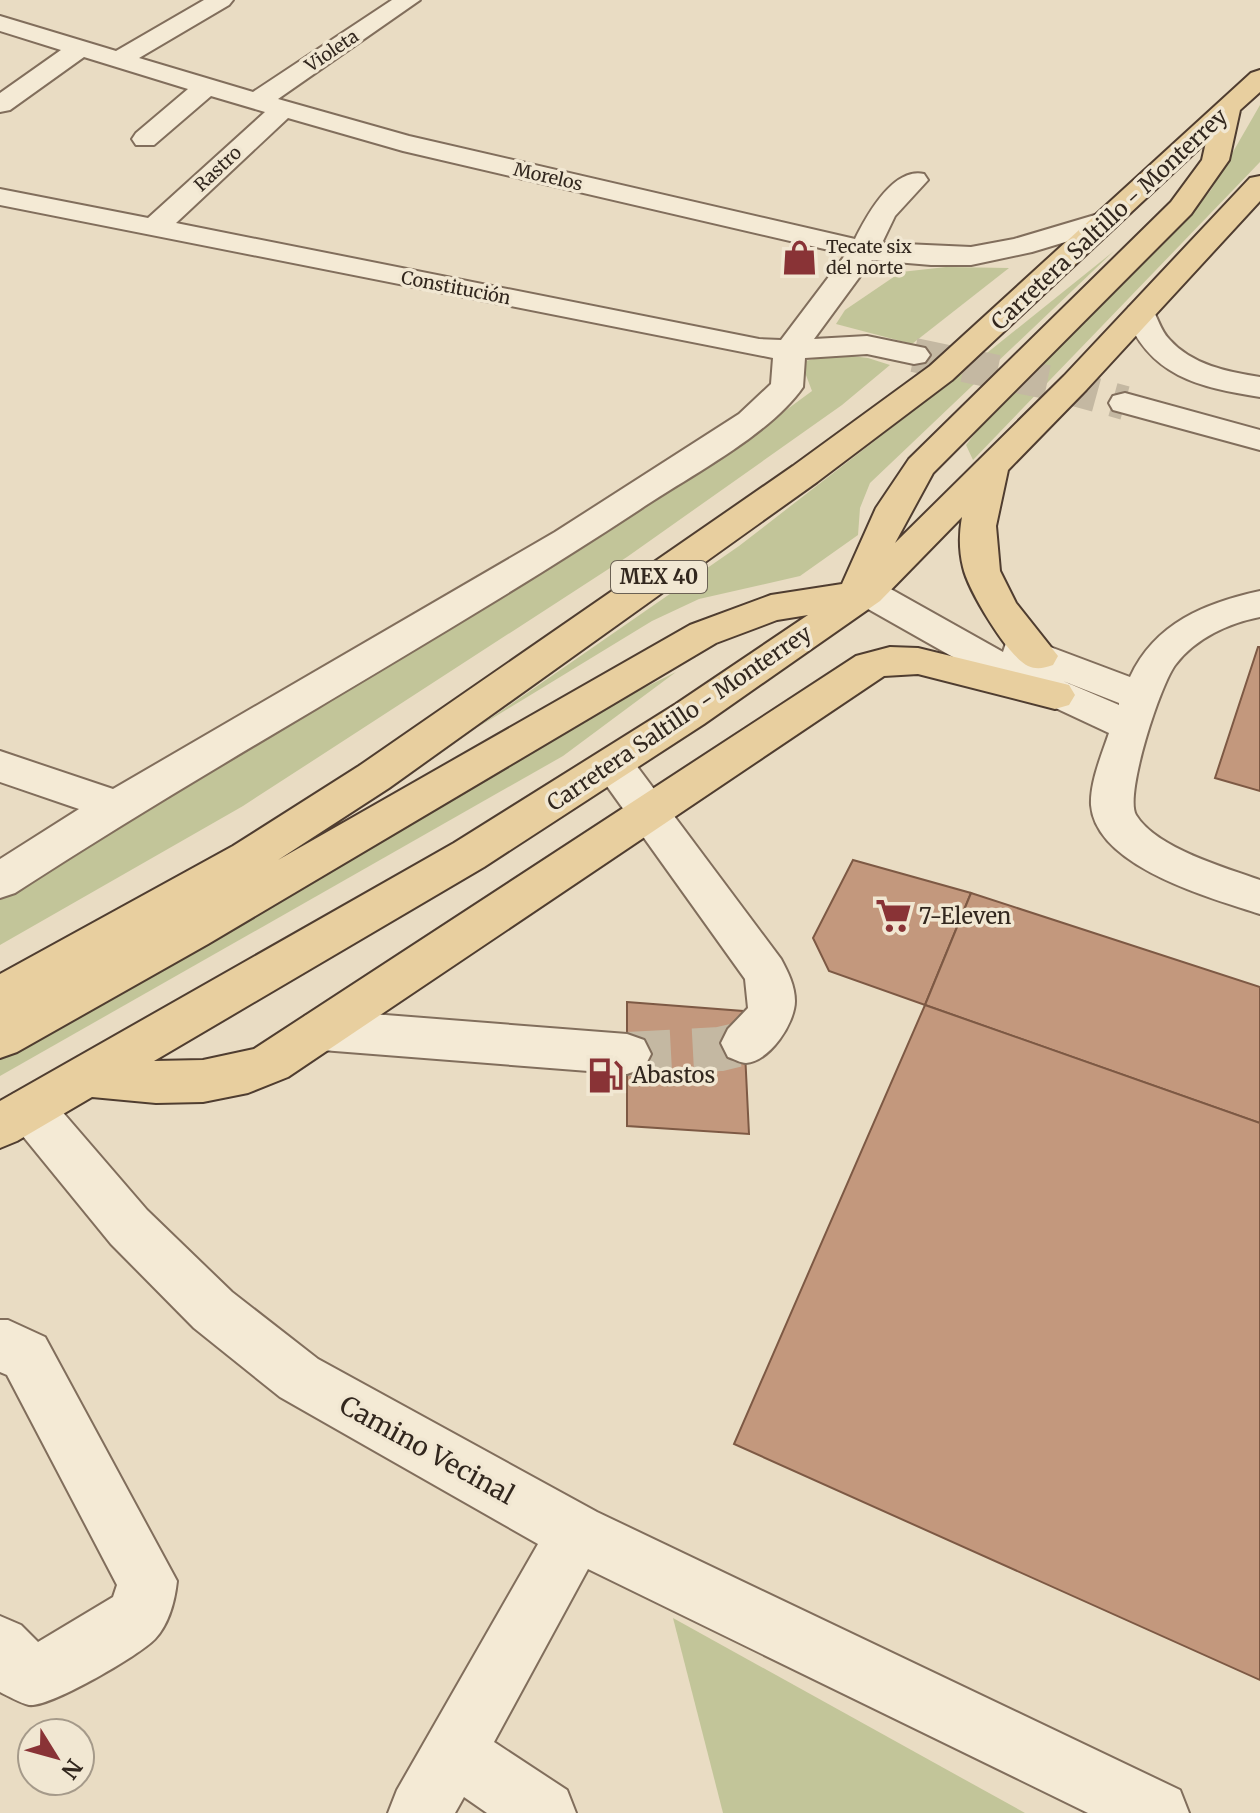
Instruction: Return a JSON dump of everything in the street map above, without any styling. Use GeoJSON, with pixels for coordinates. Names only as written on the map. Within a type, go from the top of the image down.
{"type":"FeatureCollection","features":[{"type":"Feature","properties":{"kind":"main road","name":"Carretera Saltillo - Monterrey"},"geometry":{"type":"LineString","coordinates":[[0,997],[248,858],[387,769],[781,491],[941,373],[1260,78]]}},
{"type":"Feature","properties":{"kind":"main road"},"geometry":{"type":"LineString","coordinates":[[0,1038],[192,931],[703,634],[771,608],[867,592],[860,583],[886,521],[905,487],[921,466],[1181,208],[1215,160],[1229,109]]}},
{"type":"Feature","properties":{"kind":"main road","name":"Carretera Saltillo - Monterrey"},"geometry":{"type":"LineString","coordinates":[[15,1118],[469,855],[613,764],[867,592],[991,469],[1260,184]]}},
{"type":"Feature","properties":{"kind":"main road"},"geometry":{"type":"LineString","coordinates":[[991,469],[979,504],[975,532],[979,563],[991,594],[1047,676]]}},
{"type":"Feature","properties":{"kind":"main road"},"geometry":{"type":"LineString","coordinates":[[85,1076],[156,1082],[207,1082],[231,1078],[271,1063],[870,666],[890,660],[918,661],[1047,676]]}},
{"type":"Feature","properties":{"kind":"street"},"geometry":{"type":"LineString","coordinates":[[118,60],[221,0]]}},
{"type":"Feature","properties":{"kind":"street","name":"Violeta"},"geometry":{"type":"LineString","coordinates":[[269,106],[408,0]]}},
{"type":"Feature","properties":{"kind":"street"},"geometry":{"type":"LineString","coordinates":[[0,20],[22,6]]}},
{"type":"Feature","properties":{"kind":"street","name":"Morelos"},"geometry":{"type":"LineString","coordinates":[[0,20],[269,106],[464,158],[864,250],[915,256],[970,256],[1018,248],[1105,221]]}},
{"type":"Feature","properties":{"kind":"street"},"geometry":{"type":"LineString","coordinates":[[1,104],[80,48]]}},
{"type":"Feature","properties":{"kind":"street"},"geometry":{"type":"LineString","coordinates":[[145,139],[207,87]]}},
{"type":"Feature","properties":{"kind":"street","name":"Rastro"},"geometry":{"type":"LineString","coordinates":[[154,228],[269,106]]}},
{"type":"Feature","properties":{"kind":"street"},"geometry":{"type":"LineString","coordinates":[[0,881],[117,806],[568,540],[751,421],[787,387],[790,350],[864,250],[882,213],[914,180]]}},
{"type":"Feature","properties":{"kind":"street","name":"Constitución"},"geometry":{"type":"LineString","coordinates":[[0,197],[759,348],[790,350],[867,345],[914,355]]}},
{"type":"Feature","properties":{"kind":"street"},"geometry":{"type":"LineString","coordinates":[[1140,313],[1148,335],[1183,366],[1199,375],[1260,387]]}},
{"type":"Feature","properties":{"kind":"street"},"geometry":{"type":"LineString","coordinates":[[1125,403],[1260,440]]}},
{"type":"Feature","properties":{"kind":"street"},"geometry":{"type":"LineString","coordinates":[[867,592],[981,659],[1047,676],[1137,711]]}},
{"type":"Feature","properties":{"kind":"street"},"geometry":{"type":"LineString","coordinates":[[1260,604],[1237,608],[1198,623],[1158,658],[1137,711],[1112,802],[1123,829],[1158,855],[1219,883],[1260,897]]}},
{"type":"Feature","properties":{"kind":"street"},"geometry":{"type":"LineString","coordinates":[[613,764],[652,813],[765,972],[774,1002],[766,1022],[745,1043]]}},
{"type":"Feature","properties":{"kind":"street"},"geometry":{"type":"LineString","coordinates":[[0,766],[117,806]]}},
{"type":"Feature","properties":{"kind":"street"},"geometry":{"type":"LineString","coordinates":[[322,1030],[627,1054]]}},
{"type":"Feature","properties":{"kind":"street","name":"Camino Vecinal"},"geometry":{"type":"LineString","coordinates":[[15,1118],[213,1310],[299,1378],[576,1533],[1157,1813]]}},
{"type":"Feature","properties":{"kind":"street"},"geometry":{"type":"LineString","coordinates":[[0,1346],[8,1346],[26,1356],[147,1581],[145,1600],[134,1618],[47,1672],[29,1674],[17,1668],[0,1646]]}},
{"type":"Feature","properties":{"kind":"street"},"geometry":{"type":"LineString","coordinates":[[420,1813],[576,1533]]}},
{"type":"Feature","properties":{"kind":"street"},"geometry":{"type":"LineString","coordinates":[[455,1754],[544,1813]]}},
{"type":"Feature","properties":{"kind":"green space"},"geometry":{"type":"Polygon","coordinates":[[[1260,105],[1260,162],[973,460],[966,445],[984,422],[1183,223],[1211,190],[1260,105]]]}},
{"type":"Feature","properties":{"kind":"green space"},"geometry":{"type":"Polygon","coordinates":[[[1114,251],[870,483],[860,508],[858,535],[800,576],[699,599],[652,621],[478,727],[739,546],[1114,251]]]}},
{"type":"Feature","properties":{"kind":"green space"},"geometry":{"type":"Polygon","coordinates":[[[946,267],[1009,268],[912,344],[836,324],[845,310],[901,272],[946,267]]]}},
{"type":"Feature","properties":{"kind":"green space"},"geometry":{"type":"Polygon","coordinates":[[[836,354],[868,358],[890,365],[842,405],[627,557],[243,806],[0,945],[0,900],[239,752],[579,550],[695,467],[778,416],[812,391],[801,362],[836,354]]]}},
{"type":"Feature","properties":{"kind":"green space"},"geometry":{"type":"Polygon","coordinates":[[[676,672],[563,756],[0,1076],[0,1052],[569,725],[676,672]]]}},
{"type":"Feature","properties":{"kind":"green space"},"geometry":{"type":"Polygon","coordinates":[[[673,1618],[1025,1813],[723,1813],[673,1618]]]}},
{"type":"Feature","properties":{"kind":"building"},"geometry":{"type":"Polygon","coordinates":[[[1260,647],[1260,791],[1215,778],[1260,647]]]}},
{"type":"Feature","properties":{"kind":"building","name":"7-Eleven"},"geometry":{"type":"Polygon","coordinates":[[[853,860],[971,893],[925,1005],[829,971],[813,938],[853,860]]]}},
{"type":"Feature","properties":{"kind":"building"},"geometry":{"type":"Polygon","coordinates":[[[971,893],[1260,987],[1260,1123],[925,1005],[971,893]]]}},
{"type":"Feature","properties":{"kind":"building"},"geometry":{"type":"Polygon","coordinates":[[[627,1002],[743,1011],[749,1134],[627,1126],[627,1002]]]}},
{"type":"Feature","properties":{"kind":"building"},"geometry":{"type":"Polygon","coordinates":[[[925,1005],[1260,1123],[1260,1680],[734,1444],[925,1005]]]}},
{"type":"Feature","properties":{"kind":"tunnel"},"geometry":{"type":"LineString","coordinates":[[914,355],[1056,384],[1125,403]]}},
{"type":"Feature","properties":{"kind":"tunnel"},"geometry":{"type":"LineString","coordinates":[[627,1054],[720,1049],[745,1043]]}},
{"type":"Feature","properties":{"kind":"place","name":"Tecate six del norte"},"geometry":{"type":"Point","coordinates":[800,257]}},
{"type":"Feature","properties":{"kind":"place","name":"7-Eleven"},"geometry":{"type":"Point","coordinates":[893,916]}},
{"type":"Feature","properties":{"kind":"place","name":"Abastos"},"geometry":{"type":"Point","coordinates":[606,1075]}}]}
